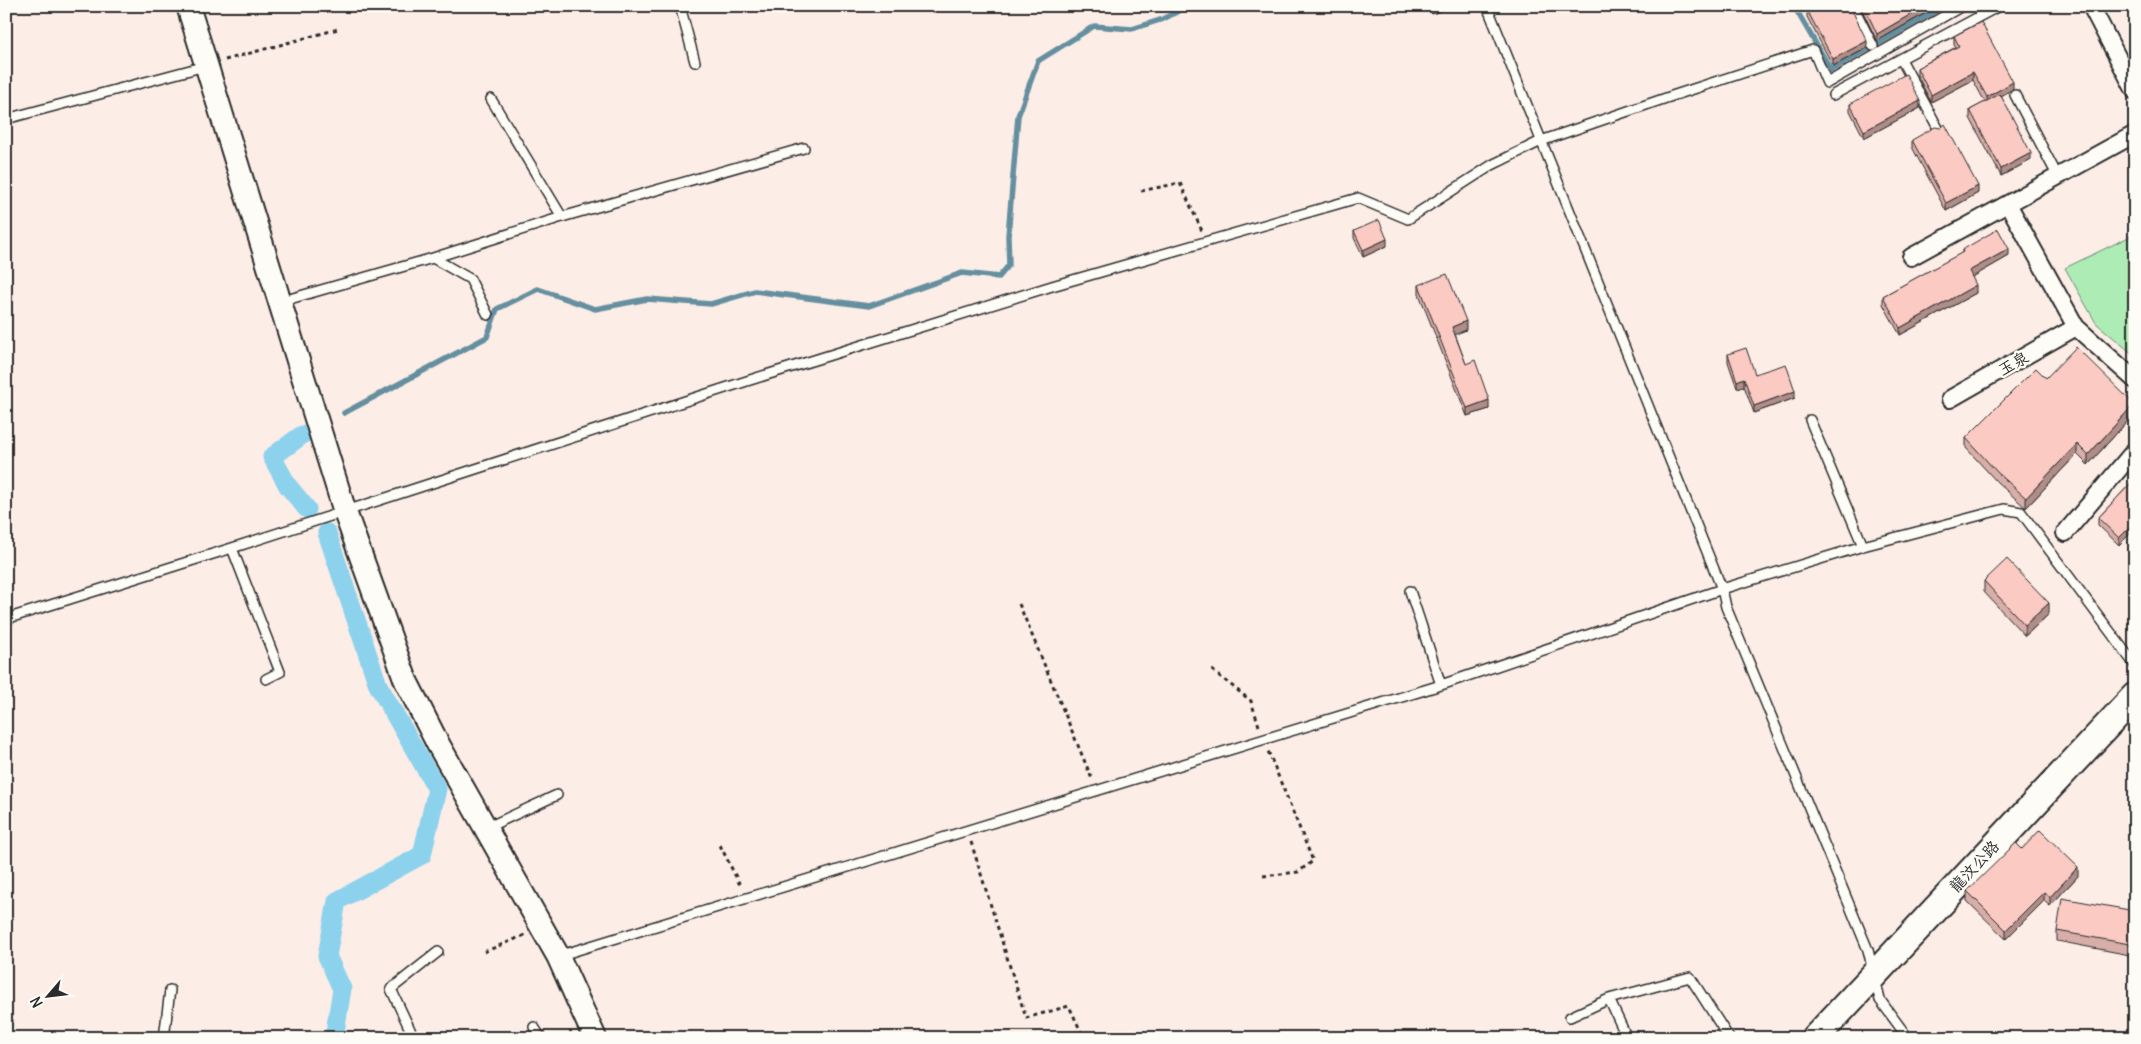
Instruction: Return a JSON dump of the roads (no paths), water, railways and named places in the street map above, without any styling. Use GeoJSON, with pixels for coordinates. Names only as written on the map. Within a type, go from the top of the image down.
{"type":"FeatureCollection","features":[{"type":"Feature","properties":{"kind":"main road"},"geometry":{"type":"LineString","coordinates":[[188,6],[278,302],[345,512],[406,681],[438,744],[543,927],[595,1038]]}},
{"type":"Feature","properties":{"kind":"main road","name":"龍汶公路"},"geometry":{"type":"LineString","coordinates":[[1815,1038],[2135,696]]}},
{"type":"Feature","properties":{"kind":"street"},"geometry":{"type":"LineString","coordinates":[[2089,7],[2135,90]]}},
{"type":"Feature","properties":{"kind":"street"},"geometry":{"type":"LineString","coordinates":[[1911,257],[2135,134]]}},
{"type":"Feature","properties":{"kind":"street"},"geometry":{"type":"LineString","coordinates":[[2008,204],[2076,328],[2135,380]]}},
{"type":"Feature","properties":{"kind":"street","name":"玉泉"},"geometry":{"type":"LineString","coordinates":[[1950,399],[2076,328]]}},
{"type":"Feature","properties":{"kind":"street"},"geometry":{"type":"LineString","coordinates":[[2065,533],[2135,450]]}},
{"type":"Feature","properties":{"kind":"lane"},"geometry":{"type":"LineString","coordinates":[[680,6],[695,62]]}},
{"type":"Feature","properties":{"kind":"lane"},"geometry":{"type":"LineString","coordinates":[[1487,6],[1722,589],[1726,607],[1868,950],[1875,972],[1880,1000],[1908,1038]]}},
{"type":"Feature","properties":{"kind":"lane"},"geometry":{"type":"LineString","coordinates":[[1853,6],[1873,46]]}},
{"type":"Feature","properties":{"kind":"lane"},"geometry":{"type":"LineString","coordinates":[[6,619],[345,512],[750,380],[1052,286],[1358,198],[1408,219],[1492,165],[1541,142],[1672,96],[1813,50],[1827,82],[1962,6]]}},
{"type":"Feature","properties":{"kind":"lane"},"geometry":{"type":"LineString","coordinates":[[1833,95],[1999,6]]}},
{"type":"Feature","properties":{"kind":"lane"},"geometry":{"type":"LineString","coordinates":[[1901,59],[1939,130]]}},
{"type":"Feature","properties":{"kind":"lane"},"geometry":{"type":"LineString","coordinates":[[6,120],[205,66]]}},
{"type":"Feature","properties":{"kind":"lane"},"geometry":{"type":"LineString","coordinates":[[2015,96],[2058,176]]}},
{"type":"Feature","properties":{"kind":"lane"},"geometry":{"type":"LineString","coordinates":[[491,99],[562,217]]}},
{"type":"Feature","properties":{"kind":"lane"},"geometry":{"type":"LineString","coordinates":[[278,302],[433,258],[562,217],[804,148]]}},
{"type":"Feature","properties":{"kind":"lane"},"geometry":{"type":"LineString","coordinates":[[433,258],[470,279],[488,315]]}},
{"type":"Feature","properties":{"kind":"lane"},"geometry":{"type":"LineString","coordinates":[[1810,420],[1863,546]]}},
{"type":"Feature","properties":{"kind":"lane"},"geometry":{"type":"LineString","coordinates":[[558,956],[1441,685],[1722,589],[1863,546],[2004,509],[2021,512],[2135,665]]}},
{"type":"Feature","properties":{"kind":"lane"},"geometry":{"type":"LineString","coordinates":[[232,548],[280,672],[266,678]]}},
{"type":"Feature","properties":{"kind":"lane"},"geometry":{"type":"LineString","coordinates":[[1410,591],[1441,685]]}},
{"type":"Feature","properties":{"kind":"lane"},"geometry":{"type":"LineString","coordinates":[[486,828],[557,794]]}},
{"type":"Feature","properties":{"kind":"lane"},"geometry":{"type":"LineString","coordinates":[[414,1038],[391,989],[438,952]]}},
{"type":"Feature","properties":{"kind":"lane"},"geometry":{"type":"LineString","coordinates":[[1570,1016],[1609,999],[1690,977],[1729,1038]]}},
{"type":"Feature","properties":{"kind":"lane"},"geometry":{"type":"LineString","coordinates":[[164,1038],[170,990]]}},
{"type":"Feature","properties":{"kind":"lane"},"geometry":{"type":"LineString","coordinates":[[1609,999],[1627,1038]]}},
{"type":"Feature","properties":{"kind":"lane"},"geometry":{"type":"LineString","coordinates":[[534,1027],[541,1038]]}},
{"type":"Feature","properties":{"kind":"waterway"},"geometry":{"type":"LineString","coordinates":[[344,413],[487,337],[497,309],[538,289],[595,309],[647,299],[711,304],[755,291],[869,306],[962,273],[999,277],[1009,265],[1008,236],[1018,116],[1038,61],[1094,26],[1132,29],[1163,19],[1188,6]]}},
{"type":"Feature","properties":{"kind":"waterway"},"geometry":{"type":"LineString","coordinates":[[1794,6],[1831,70],[1944,6]]}},
{"type":"Feature","properties":{"kind":"waterway"},"geometry":{"type":"LineString","coordinates":[[302,435],[272,457],[288,486],[307,509]]}},
{"type":"Feature","properties":{"kind":"waterway"},"geometry":{"type":"LineString","coordinates":[[327,533],[378,685],[437,789],[422,855],[337,901],[327,956],[342,989],[334,1038]]}}]}
